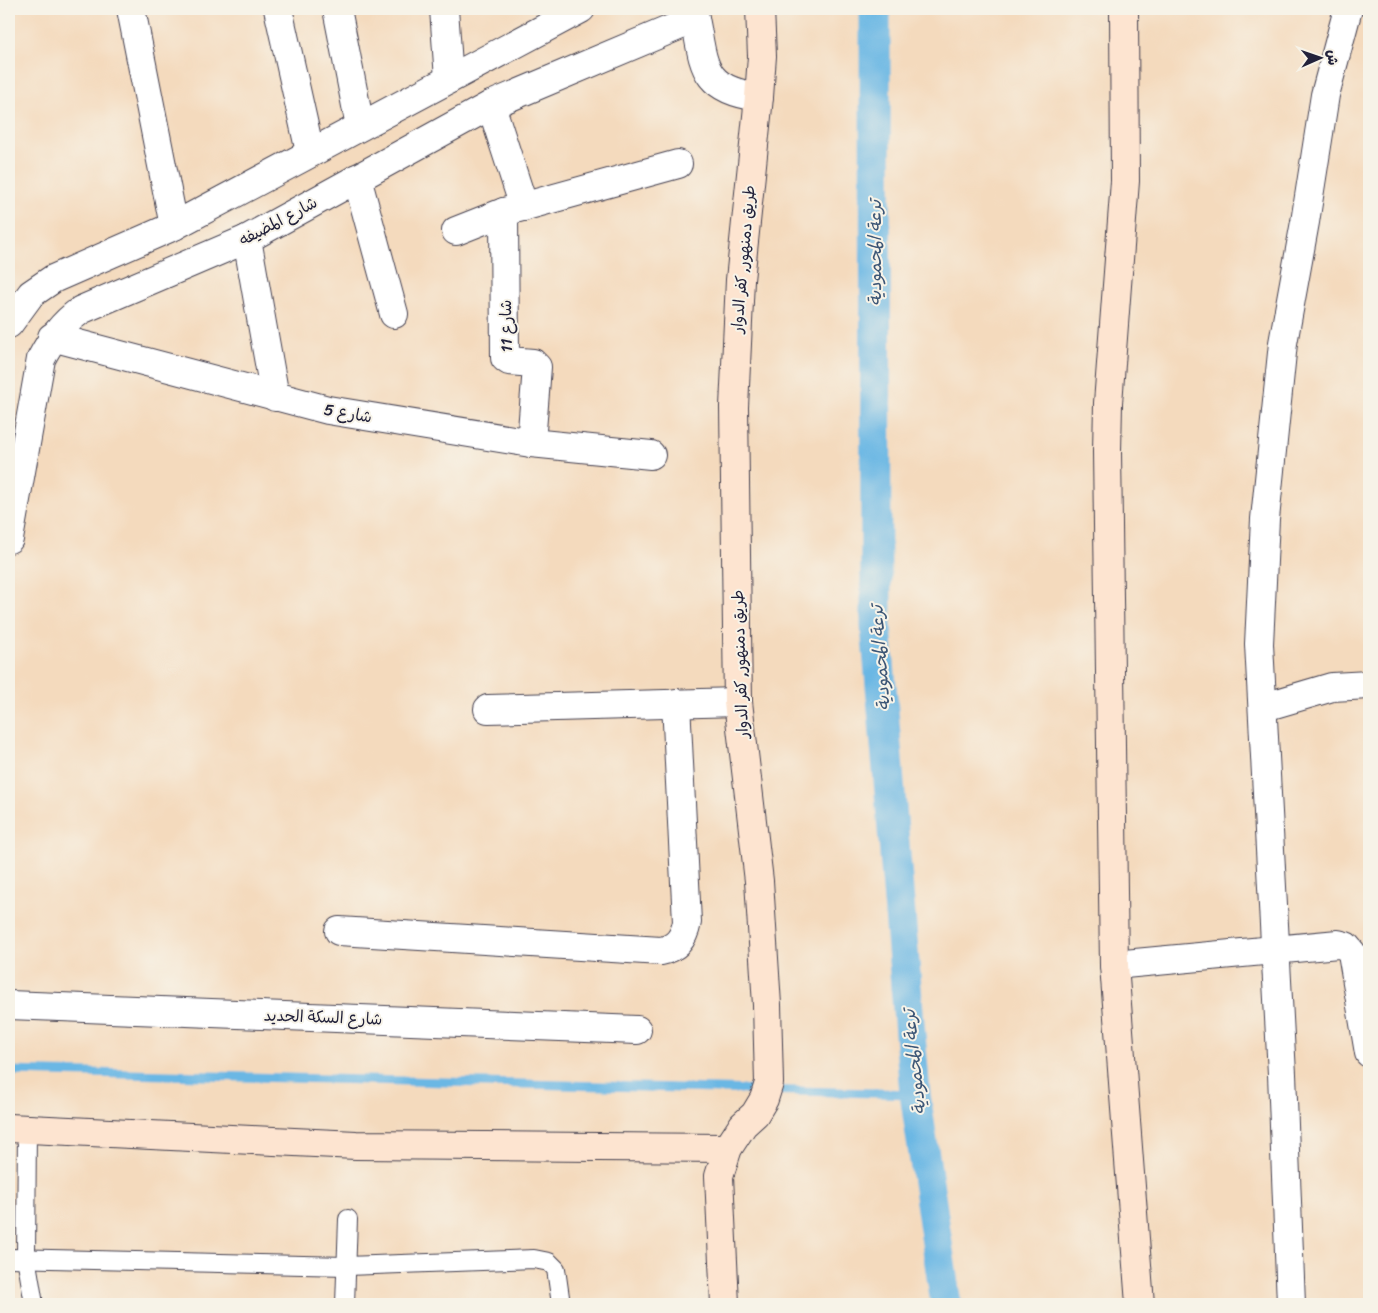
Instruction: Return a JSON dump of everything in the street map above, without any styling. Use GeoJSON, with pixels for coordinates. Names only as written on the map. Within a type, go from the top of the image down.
{"type":"FeatureCollection","features":[{"type":"Feature","properties":{"kind":"street"},"geometry":{"type":"LineString","coordinates":[[131,9],[174,226]]}},
{"type":"Feature","properties":{"kind":"street"},"geometry":{"type":"LineString","coordinates":[[278,9],[310,152]]}},
{"type":"Feature","properties":{"kind":"street"},"geometry":{"type":"LineString","coordinates":[[337,9],[360,126]]}},
{"type":"Feature","properties":{"kind":"street"},"geometry":{"type":"LineString","coordinates":[[444,9],[449,79]]}},
{"type":"Feature","properties":{"kind":"street"},"geometry":{"type":"LineString","coordinates":[[9,324],[31,294],[53,279],[174,226],[581,9]]}},
{"type":"Feature","properties":{"kind":"street","name":"طريق دمنهور, كفر الدوار"},"geometry":{"type":"LineString","coordinates":[[725,1304],[719,1176],[728,1148],[743,1126],[755,1114],[764,1099],[769,1083],[768,1005],[759,890],[738,702],[734,407],[735,344],[740,280],[762,56],[760,9]]}},
{"type":"Feature","properties":{"kind":"street"},"geometry":{"type":"LineString","coordinates":[[1124,9],[1125,181],[1108,402],[1107,452],[1114,965],[1140,1304]]}},
{"type":"Feature","properties":{"kind":"street"},"geometry":{"type":"LineString","coordinates":[[1291,1304],[1282,1074],[1274,948],[1264,707],[1259,644],[1265,519],[1283,343],[1325,96],[1348,9]]}},
{"type":"Feature","properties":{"kind":"street","name":"شارع المضيفه"},"geometry":{"type":"LineString","coordinates":[[9,540],[40,359],[52,337],[65,322],[81,310],[247,239],[491,105],[694,14],[703,63],[709,74],[726,90],[737,94],[759,97]]}},
{"type":"Feature","properties":{"kind":"street"},"geometry":{"type":"LineString","coordinates":[[491,105],[514,210]]}},
{"type":"Feature","properties":{"kind":"street"},"geometry":{"type":"LineString","coordinates":[[456,231],[514,210],[678,164]]}},
{"type":"Feature","properties":{"kind":"street"},"geometry":{"type":"LineString","coordinates":[[357,178],[394,314]]}},
{"type":"Feature","properties":{"kind":"street","name":"شارع 11"},"geometry":{"type":"LineString","coordinates":[[514,210],[505,358],[509,361],[533,363],[537,367],[532,443]]}},
{"type":"Feature","properties":{"kind":"street"},"geometry":{"type":"LineString","coordinates":[[247,239],[275,397]]}},
{"type":"Feature","properties":{"kind":"street","name":"شارع 5"},"geometry":{"type":"LineString","coordinates":[[52,337],[328,410],[532,443],[651,455]]}},
{"type":"Feature","properties":{"kind":"street"},"geometry":{"type":"LineString","coordinates":[[1264,707],[1332,687],[1369,685]]}},
{"type":"Feature","properties":{"kind":"street"},"geometry":{"type":"LineString","coordinates":[[488,709],[738,702]]}},
{"type":"Feature","properties":{"kind":"street"},"geometry":{"type":"LineString","coordinates":[[339,932],[661,951],[676,946],[682,939],[687,922],[676,703]]}},
{"type":"Feature","properties":{"kind":"street"},"geometry":{"type":"LineString","coordinates":[[1114,965],[1274,948],[1338,944],[1346,946],[1352,953],[1369,1053]]}},
{"type":"Feature","properties":{"kind":"street","name":"شارع السكة الحديد"},"geometry":{"type":"LineString","coordinates":[[9,1005],[637,1030]]}},
{"type":"Feature","properties":{"kind":"street"},"geometry":{"type":"LineString","coordinates":[[18,1128],[356,1145],[728,1148]]}},
{"type":"Feature","properties":{"kind":"lane"},"geometry":{"type":"LineString","coordinates":[[18,1128],[18,1258],[34,1304]]}},
{"type":"Feature","properties":{"kind":"lane"},"geometry":{"type":"LineString","coordinates":[[345,1304],[348,1219]]}},
{"type":"Feature","properties":{"kind":"lane"},"geometry":{"type":"LineString","coordinates":[[18,1258],[347,1266],[534,1259],[548,1262],[556,1269],[561,1304]]}},
{"type":"Feature","properties":{"kind":"waterway","name":"ترعة المحمودية"},"geometry":{"type":"LineString","coordinates":[[875,9],[876,626],[915,1094],[946,1304]]}},
{"type":"Feature","properties":{"kind":"waterway"},"geometry":{"type":"LineString","coordinates":[[9,1071],[915,1094]]}}]}
